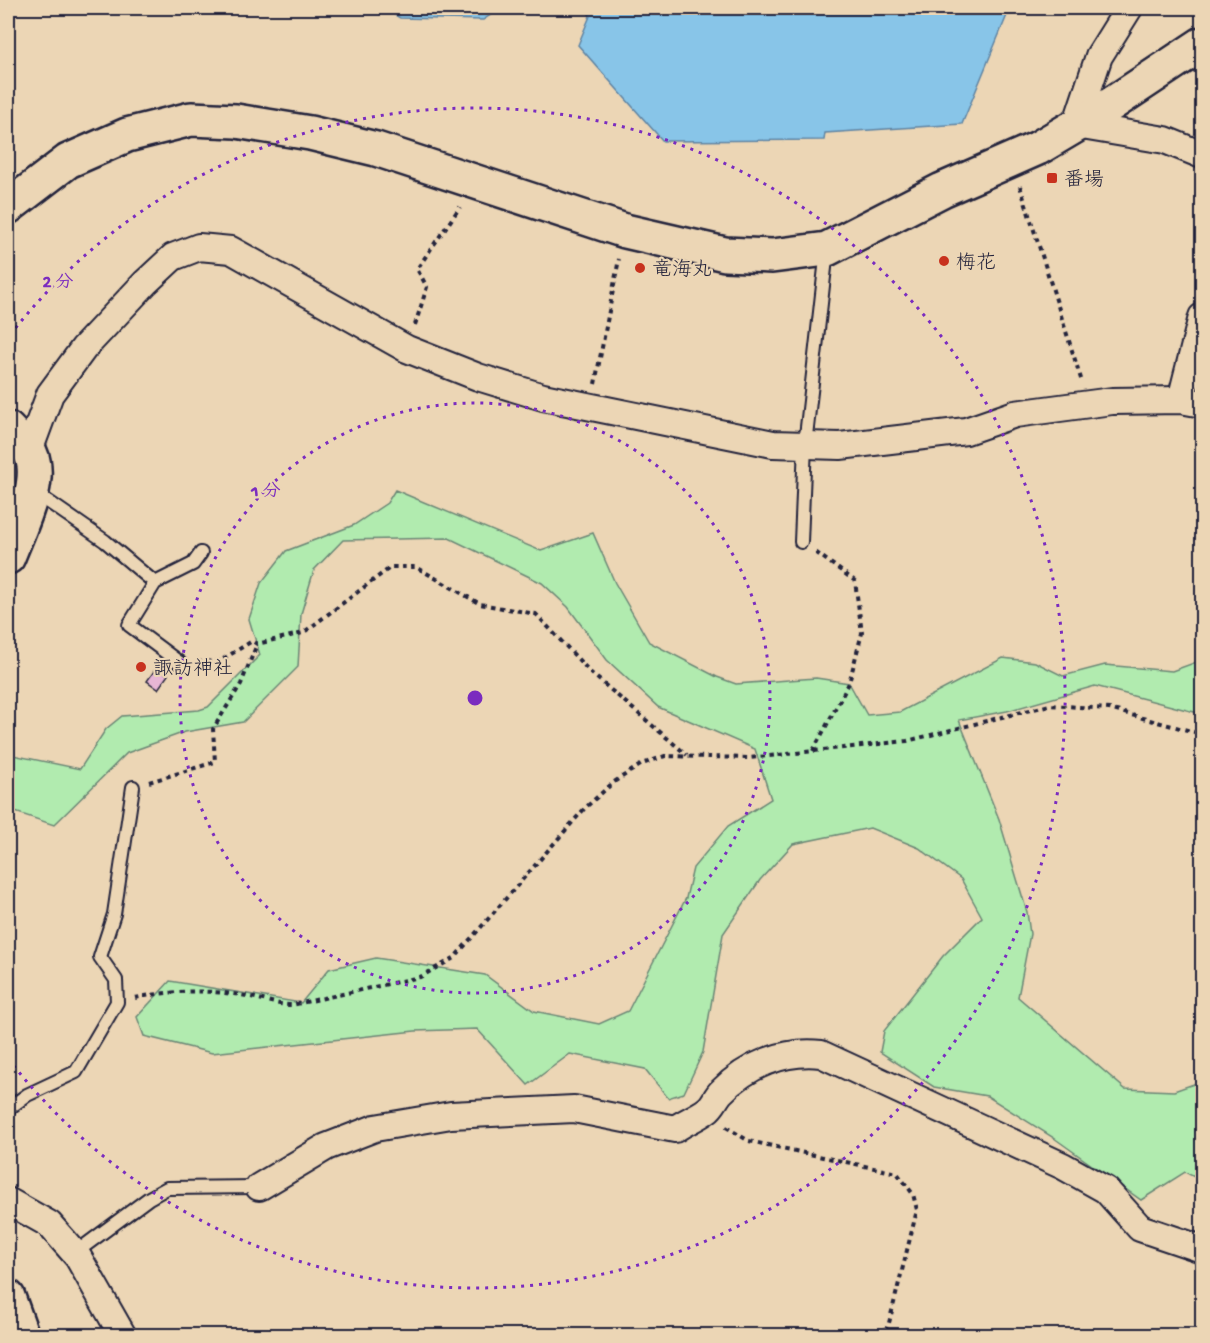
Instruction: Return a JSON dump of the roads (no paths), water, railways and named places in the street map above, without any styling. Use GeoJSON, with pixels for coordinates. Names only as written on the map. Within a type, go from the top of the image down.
{"type":"FeatureCollection","features":[{"type":"Feature","properties":{"kind":"street"},"geometry":{"type":"LineString","coordinates":[[1076,126],[1099,56],[1129,8]]}},
{"type":"Feature","properties":{"kind":"street"},"geometry":{"type":"LineString","coordinates":[[8,207],[68,161],[127,135],[191,119],[236,121],[310,133],[376,149],[625,231],[725,254],[772,256],[827,249],[942,190],[1012,159],[1076,126],[1203,44]]}},
{"type":"Feature","properties":{"kind":"street"},"geometry":{"type":"LineString","coordinates":[[1076,126],[1165,140],[1203,155]]}},
{"type":"Feature","properties":{"kind":"street"},"geometry":{"type":"LineString","coordinates":[[8,557],[35,477],[18,440],[84,348],[173,257],[199,247],[231,250],[407,349],[478,377],[543,397],[773,444],[840,446],[966,431],[1015,414],[1112,401],[1192,402],[1203,318]]}},
{"type":"Feature","properties":{"kind":"street"},"geometry":{"type":"LineString","coordinates":[[258,1187],[326,1148],[375,1128],[451,1115],[574,1109],[675,1129],[708,1110],[721,1092],[757,1065],[792,1054],[821,1054],[1106,1190],[1140,1228],[1203,1249]]}},
{"type":"Feature","properties":{"kind":"street"},"geometry":{"type":"LineString","coordinates":[[8,1201],[49,1224],[75,1253],[123,1335]]}},
{"type":"Feature","properties":{"kind":"street"},"geometry":{"type":"LineString","coordinates":[[8,1297],[22,1335]]}},
{"type":"Feature","properties":{"kind":"lane"},"geometry":{"type":"LineString","coordinates":[[801,542],[806,445],[827,249]]}},
{"type":"Feature","properties":{"kind":"lane"},"geometry":{"type":"LineString","coordinates":[[32,490],[105,541],[155,583]]}},
{"type":"Feature","properties":{"kind":"lane"},"geometry":{"type":"LineString","coordinates":[[180,663],[129,625],[155,583],[193,564],[201,553]]}},
{"type":"Feature","properties":{"kind":"lane"},"geometry":{"type":"LineString","coordinates":[[8,1109],[27,1095],[76,1072],[117,1002],[116,980],[100,957],[114,914],[134,787]]}},
{"type":"Feature","properties":{"kind":"lane"},"geometry":{"type":"LineString","coordinates":[[75,1253],[149,1197],[167,1188],[258,1187]]}},
{"type":"Feature","properties":{"kind":"water"},"geometry":{"type":"Polygon","coordinates":[[[383,8],[501,8],[483,20],[400,18],[383,8]]]}},
{"type":"Feature","properties":{"kind":"water"},"geometry":{"type":"Polygon","coordinates":[[[586,8],[1010,8],[962,124],[825,133],[824,140],[663,141],[578,45],[590,16],[586,8]]]}},
{"type":"Feature","properties":{"kind":"place","name":"番場"},"geometry":{"type":"Point","coordinates":[1052,178]}},
{"type":"Feature","properties":{"kind":"place","name":"梅花"},"geometry":{"type":"Point","coordinates":[944,261]}},
{"type":"Feature","properties":{"kind":"place","name":"竜海丸"},"geometry":{"type":"Point","coordinates":[640,268]}},
{"type":"Feature","properties":{"kind":"place","name":"諏訪神社"},"geometry":{"type":"Point","coordinates":[141,667]}}]}
